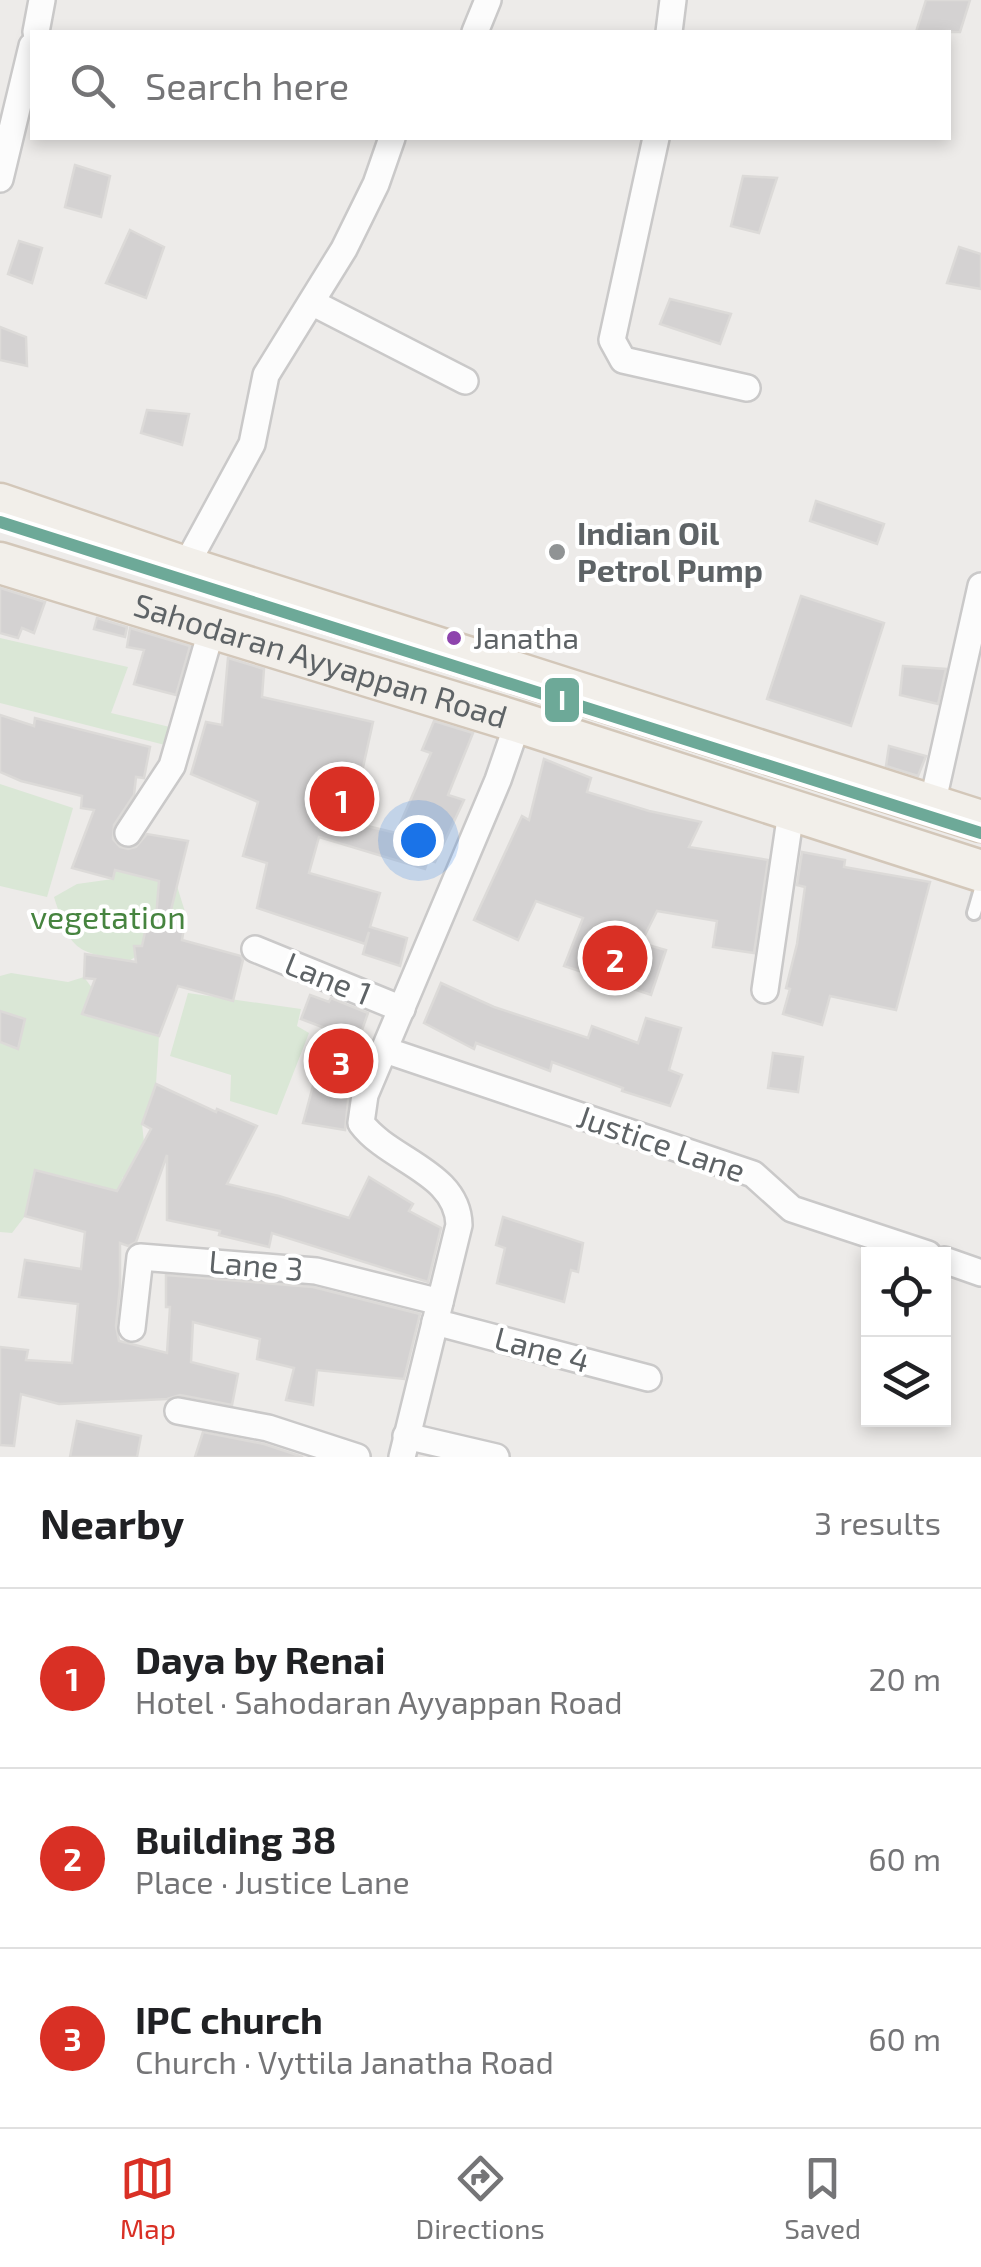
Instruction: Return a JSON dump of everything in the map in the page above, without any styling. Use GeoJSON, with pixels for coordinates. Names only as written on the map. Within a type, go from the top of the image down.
{"type":"FeatureCollection","features":[{"type":"Feature","properties":{"kind":"main road","name":"Sahodaran Ayyappan Road"},"geometry":{"type":"LineString","coordinates":[[0,504],[185,567],[981,820]]}},
{"type":"Feature","properties":{"kind":"main road","name":"Sahodaran Ayyappan Road"},"geometry":{"type":"LineString","coordinates":[[0,563],[518,722],[981,871]]}},
{"type":"Feature","properties":{"kind":"street"},"geometry":{"type":"LineString","coordinates":[[36,30],[42,0]]}},
{"type":"Feature","properties":{"kind":"street"},"geometry":{"type":"LineString","coordinates":[[476,30],[488,0]]}},
{"type":"Feature","properties":{"kind":"street"},"geometry":{"type":"LineString","coordinates":[[673,0],[678,30]]}},
{"type":"Feature","properties":{"kind":"street"},"geometry":{"type":"LineString","coordinates":[[0,178],[30,54]]}},
{"type":"Feature","properties":{"kind":"street"},"geometry":{"type":"LineString","coordinates":[[185,567],[252,444],[266,375],[312,302],[376,184],[391,140]]}},
{"type":"Feature","properties":{"kind":"street"},"geometry":{"type":"LineString","coordinates":[[656,140],[612,340],[623,360],[747,388]]}},
{"type":"Feature","properties":{"kind":"street"},"geometry":{"type":"LineString","coordinates":[[312,302],[465,381]]}},
{"type":"Feature","properties":{"kind":"street"},"geometry":{"type":"LineString","coordinates":[[932,805],[981,586]]}},
{"type":"Feature","properties":{"kind":"street"},"geometry":{"type":"LineString","coordinates":[[128,832],[172,766],[212,628]]}},
{"type":"Feature","properties":{"kind":"street"},"geometry":{"type":"LineString","coordinates":[[496,1457],[404,1446],[460,1225],[459,1206],[448,1189],[373,1139],[361,1123],[365,1095],[498,780],[518,722]]}},
{"type":"Feature","properties":{"kind":"street"},"geometry":{"type":"LineString","coordinates":[[766,990],[791,812]]}},
{"type":"Feature","properties":{"kind":"street","name":"Lane 1"},"geometry":{"type":"LineString","coordinates":[[255,949],[402,1009]]}},
{"type":"Feature","properties":{"kind":"street","name":"Justice Lane"},"geometry":{"type":"LineString","coordinates":[[386,1050],[753,1174],[792,1209],[907,1247]]}},
{"type":"Feature","properties":{"kind":"street","name":"Lane 3"},"geometry":{"type":"LineString","coordinates":[[132,1328],[140,1257],[316,1271],[438,1312]]}},
{"type":"Feature","properties":{"kind":"street"},"geometry":{"type":"LineString","coordinates":[[951,1262],[981,1273]]}},
{"type":"Feature","properties":{"kind":"street","name":"Lane 4"},"geometry":{"type":"LineString","coordinates":[[438,1312],[648,1378]]}},
{"type":"Feature","properties":{"kind":"street"},"geometry":{"type":"LineString","coordinates":[[178,1411],[268,1428],[357,1457]]}},
{"type":"Feature","properties":{"kind":"lane"},"geometry":{"type":"LineString","coordinates":[[974,913],[981,889]]}},
{"type":"Feature","properties":{"kind":"green space"},"geometry":{"type":"Polygon","coordinates":[[[0,638],[128,667],[111,713],[170,727],[165,745],[0,703],[0,638]]]}},
{"type":"Feature","properties":{"kind":"green space"},"geometry":{"type":"Polygon","coordinates":[[[0,784],[73,808],[47,897],[0,886],[0,784]]]}},
{"type":"Feature","properties":{"kind":"green space","name":"vegetation"},"geometry":{"type":"Polygon","coordinates":[[[151,834],[142,876],[177,886],[186,915],[157,913],[155,930],[145,932],[142,946],[134,946],[135,957],[129,961],[96,955],[77,946],[65,929],[54,897],[77,884],[113,879],[119,839],[151,834]]]}},
{"type":"Feature","properties":{"kind":"green space","name":"vegetation"},"geometry":{"type":"Polygon","coordinates":[[[11,973],[68,982],[84,977],[92,988],[83,1014],[159,1036],[156,1084],[142,1124],[148,1179],[123,1177],[98,1237],[91,1230],[106,1188],[83,1182],[68,1220],[59,1225],[70,1178],[36,1171],[25,1216],[12,1233],[0,1232],[0,1042],[18,1048],[25,1020],[0,1011],[0,976],[11,973]]]}},
{"type":"Feature","properties":{"kind":"green space","name":"vegetation"},"geometry":{"type":"Polygon","coordinates":[[[188,993],[301,1009],[297,1026],[309,1033],[277,1115],[230,1101],[231,1075],[170,1056],[188,993]]]}},
{"type":"Feature","properties":{"kind":"building"},"geometry":{"type":"Polygon","coordinates":[[[926,0],[970,0],[960,32],[917,30],[926,0]]]}},
{"type":"Feature","properties":{"kind":"building"},"geometry":{"type":"Polygon","coordinates":[[[75,165],[110,176],[101,217],[65,207],[75,165]]]}},
{"type":"Feature","properties":{"kind":"building"},"geometry":{"type":"Polygon","coordinates":[[[743,176],[777,178],[759,233],[731,226],[743,176]]]}},
{"type":"Feature","properties":{"kind":"building"},"geometry":{"type":"Polygon","coordinates":[[[130,230],[164,247],[146,298],[106,283],[130,230]]]}},
{"type":"Feature","properties":{"kind":"building"},"geometry":{"type":"Polygon","coordinates":[[[19,241],[42,248],[32,283],[8,274],[19,241]]]}},
{"type":"Feature","properties":{"kind":"building"},"geometry":{"type":"Polygon","coordinates":[[[959,247],[981,254],[981,289],[947,283],[959,247]]]}},
{"type":"Feature","properties":{"kind":"building"},"geometry":{"type":"Polygon","coordinates":[[[670,299],[731,314],[720,344],[660,324],[670,299]]]}},
{"type":"Feature","properties":{"kind":"building"},"geometry":{"type":"Polygon","coordinates":[[[0,327],[26,337],[27,366],[0,360],[0,327]]]}},
{"type":"Feature","properties":{"kind":"building"},"geometry":{"type":"Polygon","coordinates":[[[147,410],[189,414],[182,445],[141,433],[147,410]]]}},
{"type":"Feature","properties":{"kind":"building"},"geometry":{"type":"Polygon","coordinates":[[[816,501],[884,524],[877,544],[810,521],[816,501]]]}},
{"type":"Feature","properties":{"kind":"building"},"geometry":{"type":"Polygon","coordinates":[[[0,588],[45,602],[34,633],[22,628],[18,638],[0,633],[0,588]]]}},
{"type":"Feature","properties":{"kind":"building"},"geometry":{"type":"Polygon","coordinates":[[[801,596],[884,623],[851,726],[767,699],[801,596]]]}},
{"type":"Feature","properties":{"kind":"building"},"geometry":{"type":"Polygon","coordinates":[[[97,618],[127,627],[125,637],[94,629],[97,618]]]}},
{"type":"Feature","properties":{"kind":"building"},"geometry":{"type":"Polygon","coordinates":[[[130,628],[190,646],[176,695],[134,684],[144,650],[127,647],[130,628]]]}},
{"type":"Feature","properties":{"kind":"building"},"geometry":{"type":"Polygon","coordinates":[[[228,658],[264,669],[262,697],[373,722],[351,822],[396,833],[431,753],[422,750],[434,721],[473,733],[448,795],[464,800],[435,862],[428,860],[425,869],[319,837],[309,873],[380,893],[370,927],[407,938],[400,966],[363,954],[369,932],[365,944],[257,908],[267,863],[243,856],[258,802],[191,774],[206,722],[222,725],[228,658]]]}},
{"type":"Feature","properties":{"kind":"building"},"geometry":{"type":"Polygon","coordinates":[[[903,666],[946,669],[938,704],[900,695],[903,666]]]}},
{"type":"Feature","properties":{"kind":"building"},"geometry":{"type":"Polygon","coordinates":[[[0,715],[34,726],[35,718],[150,747],[144,778],[136,777],[134,795],[114,825],[113,839],[128,849],[136,847],[147,834],[188,841],[170,914],[186,915],[182,940],[241,956],[233,1001],[178,986],[159,1036],[82,1014],[95,979],[84,978],[85,954],[136,962],[134,946],[142,946],[145,932],[155,930],[159,881],[115,870],[113,879],[72,868],[94,810],[81,808],[82,796],[0,772],[0,715]]]}},
{"type":"Feature","properties":{"kind":"building"},"geometry":{"type":"Polygon","coordinates":[[[889,746],[926,756],[918,776],[886,766],[889,746]]]}},
{"type":"Feature","properties":{"kind":"building"},"geometry":{"type":"Polygon","coordinates":[[[544,759],[591,778],[587,792],[701,822],[689,847],[768,860],[754,953],[713,947],[717,921],[657,911],[641,943],[666,950],[651,995],[564,966],[583,918],[536,901],[518,940],[474,920],[522,816],[529,820],[544,759]]]}},
{"type":"Feature","properties":{"kind":"building"},"geometry":{"type":"Polygon","coordinates":[[[802,852],[845,860],[844,867],[930,882],[896,1010],[830,996],[822,1025],[783,1014],[805,887],[797,885],[802,852]]]}},
{"type":"Feature","properties":{"kind":"building"},"geometry":{"type":"Polygon","coordinates":[[[441,983],[494,1007],[588,1038],[592,1026],[638,1043],[646,1018],[681,1028],[669,1070],[682,1075],[670,1106],[552,1062],[550,1071],[476,1043],[474,1049],[424,1023],[441,983]]]}},
{"type":"Feature","properties":{"kind":"building"},"geometry":{"type":"Polygon","coordinates":[[[310,995],[329,1002],[331,998],[368,1013],[356,1047],[366,1051],[349,1092],[345,1130],[303,1123],[317,1071],[313,1070],[330,1030],[301,1019],[310,995]]]}},
{"type":"Feature","properties":{"kind":"building"},"geometry":{"type":"Polygon","coordinates":[[[0,1011],[25,1019],[18,1049],[0,1042],[0,1011]]]}},
{"type":"Feature","properties":{"kind":"building"},"geometry":{"type":"Polygon","coordinates":[[[773,1053],[803,1057],[798,1092],[768,1088],[773,1053]]]}},
{"type":"Feature","properties":{"kind":"building"},"geometry":{"type":"Polygon","coordinates":[[[156,1084],[257,1126],[227,1184],[349,1218],[369,1177],[413,1204],[409,1211],[441,1228],[428,1282],[272,1233],[269,1247],[219,1235],[220,1231],[167,1220],[167,1155],[136,1242],[128,1246],[120,1243],[116,1326],[119,1341],[167,1353],[170,1307],[166,1307],[166,1275],[313,1287],[420,1314],[404,1379],[317,1370],[313,1405],[286,1400],[294,1368],[257,1359],[260,1339],[193,1322],[191,1362],[238,1374],[232,1405],[180,1395],[167,1399],[59,1404],[21,1394],[14,1446],[0,1445],[0,1347],[28,1350],[26,1360],[72,1363],[78,1304],[19,1297],[25,1260],[81,1269],[85,1232],[25,1216],[35,1170],[117,1191],[151,1129],[142,1124],[156,1084]]]}},
{"type":"Feature","properties":{"kind":"building"},"geometry":{"type":"Polygon","coordinates":[[[503,1217],[583,1243],[578,1272],[571,1270],[564,1302],[497,1283],[505,1248],[496,1245],[503,1217]]]}},
{"type":"Feature","properties":{"kind":"building"},"geometry":{"type":"Polygon","coordinates":[[[77,1421],[141,1436],[137,1457],[70,1457],[77,1421]]]}},
{"type":"Feature","properties":{"kind":"building"},"geometry":{"type":"Polygon","coordinates":[[[203,1432],[264,1444],[303,1457],[195,1457],[203,1432]]]}},
{"type":"Feature","properties":{"kind":"transit line","name":"I"},"geometry":{"type":"LineString","coordinates":[[0,522],[981,833]]}},
{"type":"Feature","properties":{"kind":"place","name":"Indian Oil Petrol Pump"},"geometry":{"type":"Point","coordinates":[557,552]}},
{"type":"Feature","properties":{"kind":"place","name":"Janatha"},"geometry":{"type":"Point","coordinates":[454,638]}},
{"type":"Feature","properties":{"kind":"place","name":"Daya by Renai"},"geometry":{"type":"Point","coordinates":[342,799]}},
{"type":"Feature","properties":{"kind":"place","name":"Building 38"},"geometry":{"type":"Point","coordinates":[615,958]}},
{"type":"Feature","properties":{"kind":"place","name":"IPC church"},"geometry":{"type":"Point","coordinates":[341,1061]}}]}
